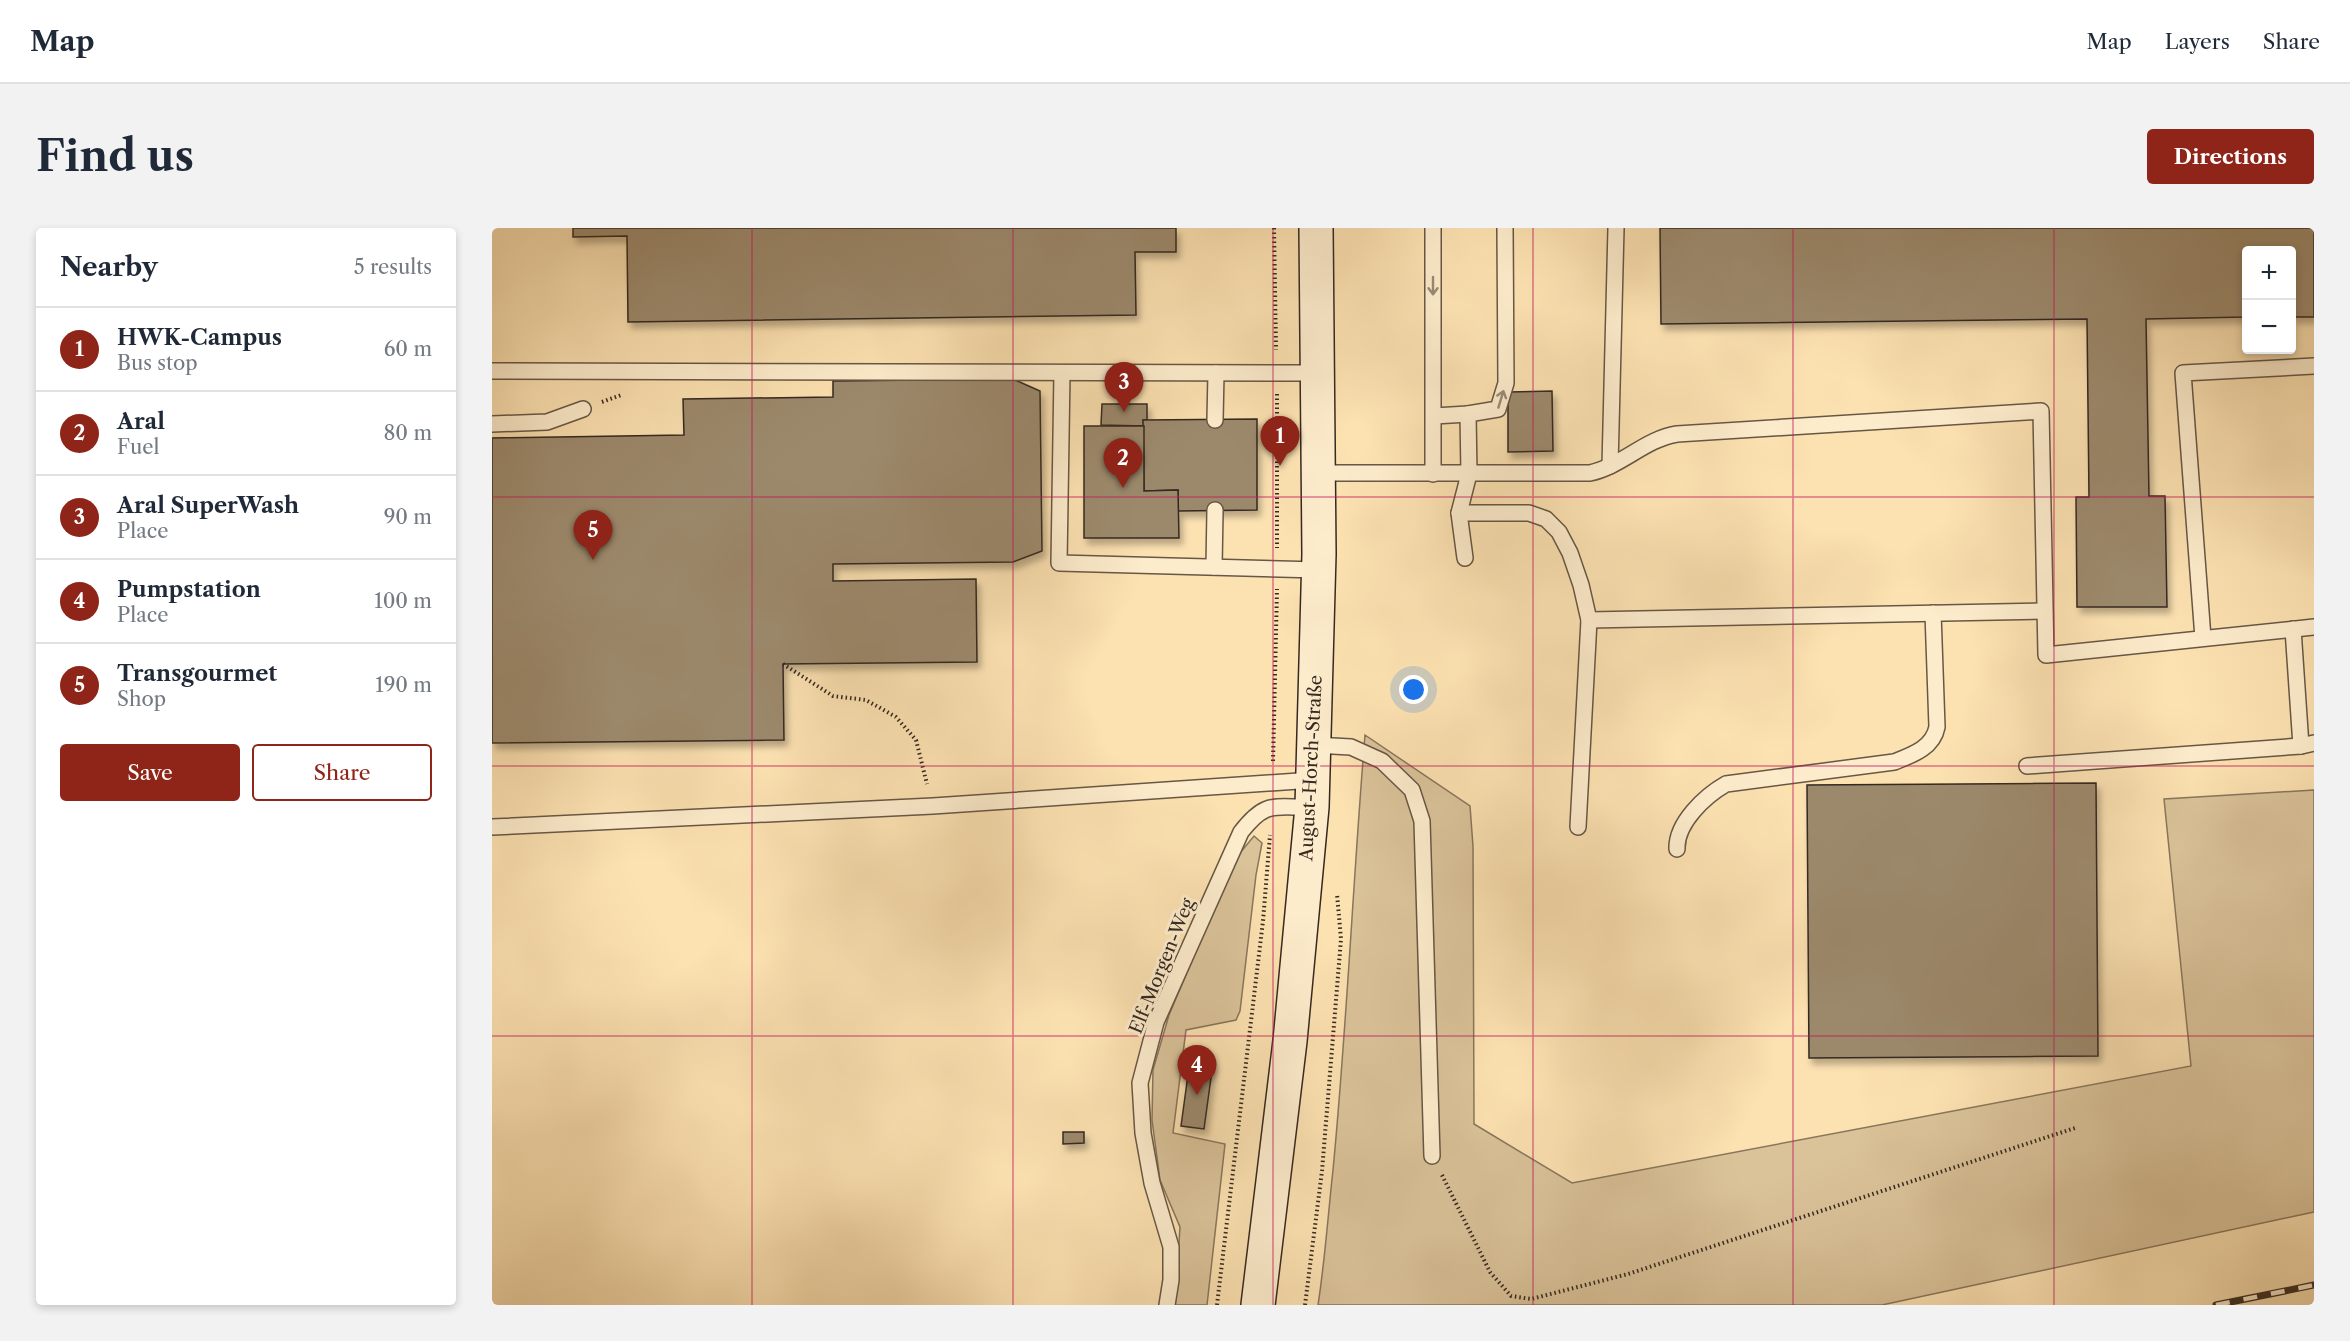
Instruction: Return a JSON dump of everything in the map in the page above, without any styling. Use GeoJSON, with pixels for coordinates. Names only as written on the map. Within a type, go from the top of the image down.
{"type":"FeatureCollection","features":[{"type":"Feature","properties":{"kind":"main road","name":"August-Horch-Straße"},"geometry":{"type":"LineString","coordinates":[[1258,1305],[1290,1041],[1312,794],[1319,570],[1316,228]]}},
{"type":"Feature","properties":{"kind":"lane"},"geometry":{"type":"LineString","coordinates":[[1433,228],[1433,474]]}},
{"type":"Feature","properties":{"kind":"lane"},"geometry":{"type":"LineString","coordinates":[[1434,416],[1498,409],[1506,383],[1505,228]]}},
{"type":"Feature","properties":{"kind":"lane"},"geometry":{"type":"LineString","coordinates":[[1610,466],[1616,228]]}},
{"type":"Feature","properties":{"kind":"lane"},"geometry":{"type":"LineString","coordinates":[[2203,638],[2183,374],[2314,366]]}},
{"type":"Feature","properties":{"kind":"lane"},"geometry":{"type":"LineString","coordinates":[[492,371],[1318,373]]}},
{"type":"Feature","properties":{"kind":"lane"},"geometry":{"type":"LineString","coordinates":[[1062,373],[1059,563],[1319,570]]}},
{"type":"Feature","properties":{"kind":"lane"},"geometry":{"type":"LineString","coordinates":[[1215,420],[1216,373]]}},
{"type":"Feature","properties":{"kind":"lane"},"geometry":{"type":"LineString","coordinates":[[492,424],[548,422],[583,409]]}},
{"type":"Feature","properties":{"kind":"lane"},"geometry":{"type":"LineString","coordinates":[[1319,474],[1590,473],[1610,466],[1657,440],[1677,434],[2041,411],[2043,611],[2046,655],[2314,627]]}},
{"type":"Feature","properties":{"kind":"lane"},"geometry":{"type":"LineString","coordinates":[[1465,558],[1459,513],[1469,474],[1468,414]]}},
{"type":"Feature","properties":{"kind":"lane"},"geometry":{"type":"LineString","coordinates":[[1214,567],[1215,510]]}},
{"type":"Feature","properties":{"kind":"lane"},"geometry":{"type":"LineString","coordinates":[[1459,513],[1529,513],[1546,519],[1559,532],[1570,553],[1581,585],[1588,620],[1578,827]]}},
{"type":"Feature","properties":{"kind":"lane"},"geometry":{"type":"LineString","coordinates":[[1588,620],[2043,611]]}},
{"type":"Feature","properties":{"kind":"lane"},"geometry":{"type":"LineString","coordinates":[[1677,849],[1685,823],[1707,798],[1726,784],[1894,762],[1929,743],[1937,727],[1933,613]]}},
{"type":"Feature","properties":{"kind":"lane"},"geometry":{"type":"LineString","coordinates":[[2027,766],[2307,744],[2293,629]]}},
{"type":"Feature","properties":{"kind":"lane"},"geometry":{"type":"LineString","coordinates":[[1314,745],[1351,747],[1382,761],[1412,790],[1422,821],[1432,1156]]}},
{"type":"Feature","properties":{"kind":"lane"},"geometry":{"type":"LineString","coordinates":[[492,827],[933,806],[1312,794]]}},
{"type":"Feature","properties":{"kind":"lane","name":"Elf-Morgen-Weg"},"geometry":{"type":"LineString","coordinates":[[1167,1305],[1171,1280],[1171,1247],[1152,1183],[1143,1133],[1140,1083],[1156,1022],[1241,832],[1254,816],[1266,808],[1312,794]]}},
{"type":"Feature","properties":{"kind":"path"},"geometry":{"type":"LineString","coordinates":[[583,409],[624,394]]}},
{"type":"Feature","properties":{"kind":"path"},"geometry":{"type":"LineString","coordinates":[[783,664],[833,696],[866,700],[896,717],[916,740],[933,806]]}},
{"type":"Feature","properties":{"kind":"path"},"geometry":{"type":"LineString","coordinates":[[1305,1305],[1322,1171],[1341,939],[1336,892]]}},
{"type":"Feature","properties":{"kind":"path"},"geometry":{"type":"LineString","coordinates":[[1217,1305],[1263,921]]}},
{"type":"Feature","properties":{"kind":"path"},"geometry":{"type":"LineString","coordinates":[[1432,1156],[1490,1272],[1511,1296],[1531,1299],[1628,1274],[2074,1128]]}},
{"type":"Feature","properties":{"kind":"shaded area"},"geometry":{"type":"Polygon","coordinates":[[[1365,735],[1470,806],[1473,846],[1474,1124],[1572,1183],[2191,1066],[2164,799],[2314,790],[2314,1212],[1882,1305],[1318,1305],[1338,1116],[1365,735]]]}},
{"type":"Feature","properties":{"kind":"shaded area"},"geometry":{"type":"Polygon","coordinates":[[[1254,836],[1262,843],[1240,1011],[1236,1020],[1186,1030],[1173,1133],[1225,1144],[1207,1305],[1175,1305],[1180,1227],[1160,1180],[1152,1120],[1153,1070],[1169,1015],[1235,859],[1254,836]]]}},
{"type":"Feature","properties":{"kind":"building"},"geometry":{"type":"Polygon","coordinates":[[[573,228],[1176,228],[1176,252],[1135,252],[1136,315],[628,322],[627,236],[573,237],[573,228]]]}},
{"type":"Feature","properties":{"kind":"building"},"geometry":{"type":"Polygon","coordinates":[[[1660,228],[2314,228],[2314,317],[2296,317],[2296,246],[2242,246],[2242,317],[2146,319],[2149,496],[2165,496],[2167,607],[2077,607],[2076,497],[2089,497],[2087,319],[1661,324],[1660,228]]]}},
{"type":"Feature","properties":{"kind":"building"},"geometry":{"type":"Polygon","coordinates":[[[1013,379],[1040,391],[1042,551],[1013,562],[833,564],[833,581],[976,579],[977,662],[783,664],[784,740],[492,743],[492,438],[684,435],[683,399],[833,397],[833,381],[1013,379]]]}},
{"type":"Feature","properties":{"kind":"building"},"geometry":{"type":"Polygon","coordinates":[[[1552,391],[1553,451],[1508,452],[1508,392],[1552,391]]]}},
{"type":"Feature","properties":{"kind":"building"},"geometry":{"type":"Polygon","coordinates":[[[1102,404],[1147,404],[1147,420],[1143,420],[1144,426],[1101,425],[1102,404]]]}},
{"type":"Feature","properties":{"kind":"building"},"geometry":{"type":"Polygon","coordinates":[[[1257,419],[1257,510],[1178,511],[1178,490],[1144,491],[1143,420],[1257,419]]]}},
{"type":"Feature","properties":{"kind":"building"},"geometry":{"type":"Polygon","coordinates":[[[1084,426],[1144,426],[1144,491],[1178,490],[1179,538],[1084,538],[1084,426]]]}},
{"type":"Feature","properties":{"kind":"building"},"geometry":{"type":"Polygon","coordinates":[[[2096,783],[2098,1056],[1809,1058],[1807,785],[2096,783]]]}},
{"type":"Feature","properties":{"kind":"building"},"geometry":{"type":"Polygon","coordinates":[[[1190,1060],[1213,1063],[1204,1129],[1181,1126],[1190,1060]]]}},
{"type":"Feature","properties":{"kind":"building"},"geometry":{"type":"Polygon","coordinates":[[[1063,1132],[1084,1132],[1084,1143],[1063,1144],[1063,1132]]]}},
{"type":"Feature","properties":{"kind":"railway"},"geometry":{"type":"LineString","coordinates":[[2216,1305],[2314,1285]]}},
{"type":"Feature","properties":{"kind":"place","name":"Aral SuperWash"},"geometry":{"type":"Point","coordinates":[1124,412]}},
{"type":"Feature","properties":{"kind":"place","name":"HWK-Campus"},"geometry":{"type":"Point","coordinates":[1280,466]}},
{"type":"Feature","properties":{"kind":"place","name":"Aral"},"geometry":{"type":"Point","coordinates":[1123,488]}},
{"type":"Feature","properties":{"kind":"place","name":"Transgourmet"},"geometry":{"type":"Point","coordinates":[593,560]}},
{"type":"Feature","properties":{"kind":"place","name":"Pumpstation"},"geometry":{"type":"Point","coordinates":[1197,1095]}}]}
